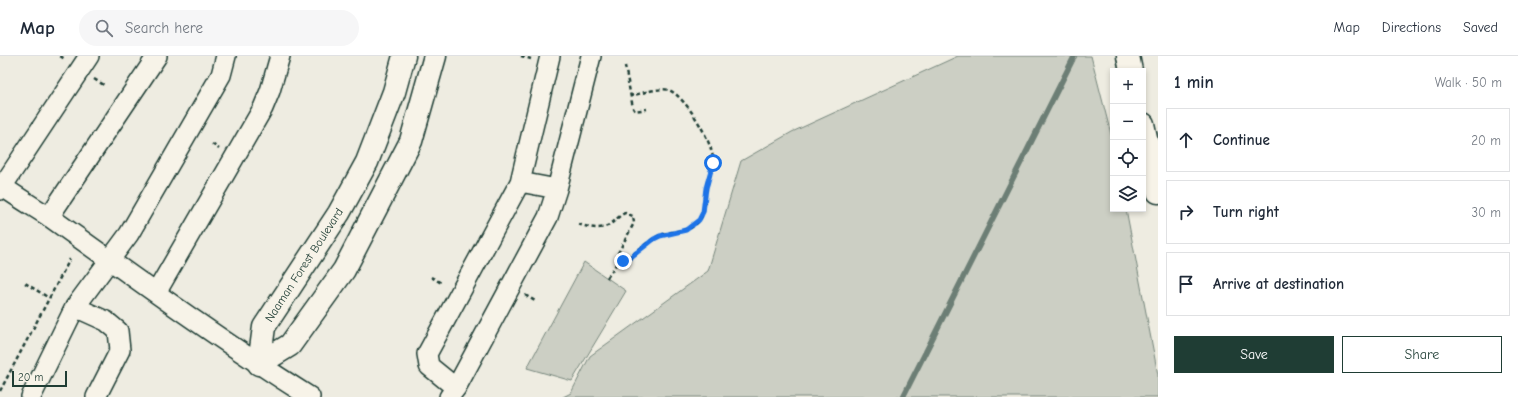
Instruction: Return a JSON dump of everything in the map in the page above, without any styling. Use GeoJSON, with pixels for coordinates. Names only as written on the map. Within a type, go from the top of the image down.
{"type":"FeatureCollection","features":[{"type":"Feature","properties":{"kind":"street"},"geometry":{"type":"LineString","coordinates":[[89,56],[1,187],[49,217],[156,293],[310,397]]}},
{"type":"Feature","properties":{"kind":"street"},"geometry":{"type":"LineString","coordinates":[[49,217],[157,56]]}},
{"type":"Feature","properties":{"kind":"street"},"geometry":{"type":"LineString","coordinates":[[31,397],[75,307],[129,234],[221,75],[226,56]]}},
{"type":"Feature","properties":{"kind":"street"},"geometry":{"type":"LineString","coordinates":[[156,293],[263,108],[270,91],[280,56]]}},
{"type":"Feature","properties":{"kind":"street","name":"Naaman Forest Boulevard"},"geometry":{"type":"LineString","coordinates":[[259,364],[264,327],[339,213],[367,162],[394,92],[404,56]]}},
{"type":"Feature","properties":{"kind":"street"},"geometry":{"type":"LineString","coordinates":[[259,364],[290,344],[344,270],[411,141],[435,56]]}},
{"type":"Feature","properties":{"kind":"street"},"geometry":{"type":"LineString","coordinates":[[550,56],[520,182],[427,354],[429,366],[452,392],[548,217],[557,189],[591,56]]}},
{"type":"Feature","properties":{"kind":"street"},"geometry":{"type":"LineString","coordinates":[[1128,56],[1131,68]]}},
{"type":"Feature","properties":{"kind":"street"},"geometry":{"type":"LineString","coordinates":[[1146,138],[1158,192]]}},
{"type":"Feature","properties":{"kind":"street"},"geometry":{"type":"LineString","coordinates":[[520,182],[557,189]]}},
{"type":"Feature","properties":{"kind":"street"},"geometry":{"type":"LineString","coordinates":[[75,307],[106,321],[118,330],[120,350],[96,397]]}},
{"type":"Feature","properties":{"kind":"path"},"geometry":{"type":"LineString","coordinates":[[625,66],[633,108],[635,111],[647,108]]}},
{"type":"Feature","properties":{"kind":"path"},"geometry":{"type":"LineString","coordinates":[[619,260],[627,260],[654,239],[660,236],[686,230],[699,220],[703,212],[706,188],[713,163],[713,152],[708,139],[691,112],[676,95],[668,90],[662,89],[630,96]]}},
{"type":"Feature","properties":{"kind":"path"},"geometry":{"type":"LineString","coordinates":[[578,224],[596,228],[604,228],[625,212],[633,216],[634,223],[617,255],[619,260]]}},
{"type":"Feature","properties":{"kind":"path"},"geometry":{"type":"LineString","coordinates":[[0,391],[70,259]]}},
{"type":"Feature","properties":{"kind":"path"},"geometry":{"type":"LineString","coordinates":[[607,278],[619,260]]}},
{"type":"Feature","properties":{"kind":"path"},"geometry":{"type":"LineString","coordinates":[[431,277],[449,287]]}},
{"type":"Feature","properties":{"kind":"path"},"geometry":{"type":"LineString","coordinates":[[25,283],[49,298]]}},
{"type":"Feature","properties":{"kind":"path"},"geometry":{"type":"LineString","coordinates":[[521,293],[535,301]]}},
{"type":"Feature","properties":{"kind":"shaded area"},"geometry":{"type":"Polygon","coordinates":[[[958,56],[1091,56],[1110,130],[1110,212],[1127,212],[1158,375],[1158,397],[563,397],[571,393],[590,356],[708,271],[741,161],[792,132],[958,56]]]}},
{"type":"Feature","properties":{"kind":"shaded area"},"geometry":{"type":"Polygon","coordinates":[[[584,262],[626,291],[572,381],[527,368],[584,262]]]}},
{"type":"Feature","properties":{"kind":"waterway"},"geometry":{"type":"LineString","coordinates":[[903,397],[1074,57]]}},
{"type":"Feature","properties":{"kind":"route"},"geometry":{"type":"LineString","coordinates":[[623,261],[627,260],[654,239],[660,236],[686,230],[699,220],[703,212],[706,188],[713,163]]}}]}
